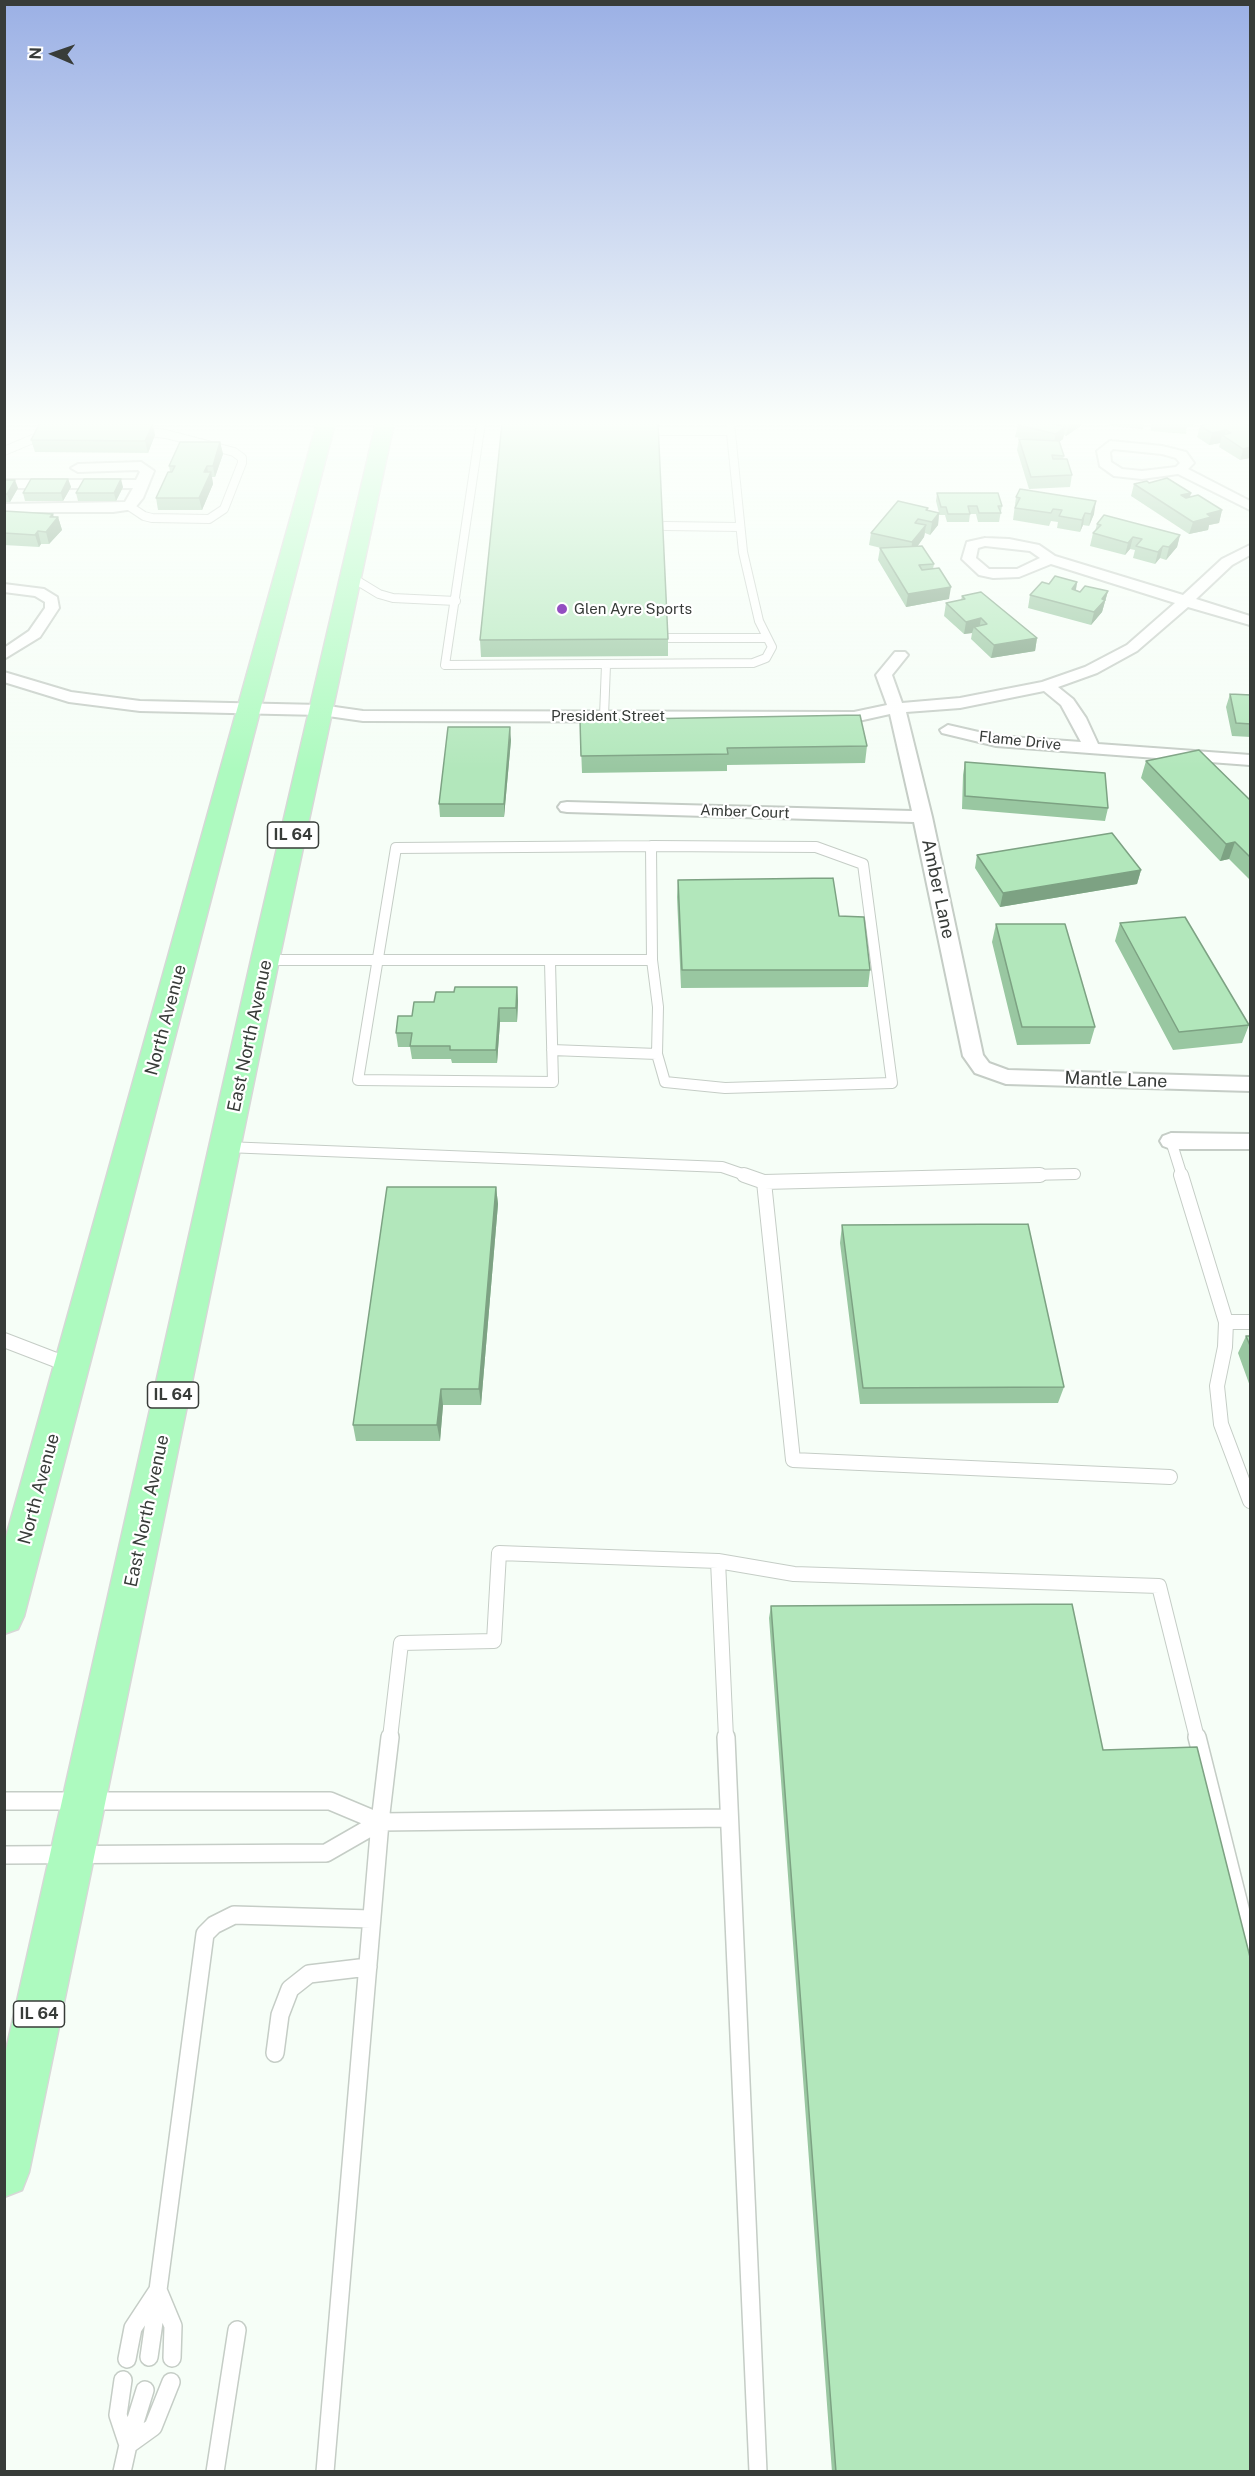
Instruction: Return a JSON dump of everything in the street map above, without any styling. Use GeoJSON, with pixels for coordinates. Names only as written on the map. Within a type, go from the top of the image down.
{"type":"FeatureCollection","features":[{"type":"Feature","properties":{"kind":"main road","name":"North Avenue"},"geometry":{"type":"LineString","coordinates":[[4,1616],[73,1366],[293,539]]}},
{"type":"Feature","properties":{"kind":"main road","name":"IL 64"},"geometry":{"type":"LineString","coordinates":[[321,710],[359,539]]}},
{"type":"Feature","properties":{"kind":"main road","name":"East North Avenue"},"geometry":{"type":"LineString","coordinates":[[4,2172],[321,710]]}},
{"type":"Feature","properties":{"kind":"street"},"geometry":{"type":"LineString","coordinates":[[1050,560],[1019,573],[993,574],[984,572],[969,559],[972,545],[985,542],[1009,543],[1034,548],[1050,560],[1251,621]]}},
{"type":"Feature","properties":{"kind":"street","name":"President Street"},"geometry":{"type":"LineString","coordinates":[[4,676],[69,697],[116,704],[321,710],[363,716],[604,710],[854,717],[895,708],[960,703],[1047,686],[1091,670],[1132,648],[1227,562],[1251,549]]}},
{"type":"Feature","properties":{"kind":"street"},"geometry":{"type":"LineString","coordinates":[[4,588],[39,592],[52,600],[52,608],[35,634],[4,655]]}},
{"type":"Feature","properties":{"kind":"street","name":"Amber Lane"},"geometry":{"type":"LineString","coordinates":[[900,655],[884,675],[902,724],[973,1056],[982,1068]]}},
{"type":"Feature","properties":{"kind":"street","name":"Flame Drive"},"geometry":{"type":"LineString","coordinates":[[1047,686],[1067,702],[1078,718],[1092,748]]}},
{"type":"Feature","properties":{"kind":"street","name":"Flame Drive"},"geometry":{"type":"LineString","coordinates":[[948,730],[996,741],[1250,760]]}},
{"type":"Feature","properties":{"kind":"street","name":"Amber Court"},"geometry":{"type":"LineString","coordinates":[[567,807],[923,817]]}},
{"type":"Feature","properties":{"kind":"street","name":"Mantle Lane"},"geometry":{"type":"LineString","coordinates":[[982,1068],[1006,1077],[1251,1084]]}},
{"type":"Feature","properties":{"kind":"street"},"geometry":{"type":"LineString","coordinates":[[1172,1141],[1250,1143]]}},
{"type":"Feature","properties":{"kind":"lane"},"geometry":{"type":"LineString","coordinates":[[465,539],[446,665],[753,663],[766,658],[772,647],[759,621],[741,539]]}},
{"type":"Feature","properties":{"kind":"lane"},"geometry":{"type":"LineString","coordinates":[[351,577],[379,594],[393,598],[456,601]]}},
{"type":"Feature","properties":{"kind":"lane"},"geometry":{"type":"LineString","coordinates":[[669,638],[766,638]]}},
{"type":"Feature","properties":{"kind":"lane"},"geometry":{"type":"LineString","coordinates":[[604,710],[606,665]]}},
{"type":"Feature","properties":{"kind":"lane"},"geometry":{"type":"LineString","coordinates":[[550,962],[553,1082],[358,1080],[375,962],[396,848],[651,846],[816,847],[863,864],[892,1083],[725,1088],[665,1082],[657,1054],[658,1007],[652,960],[651,846]]}},
{"type":"Feature","properties":{"kind":"lane"},"geometry":{"type":"LineString","coordinates":[[265,960],[375,962],[652,960]]}},
{"type":"Feature","properties":{"kind":"lane"},"geometry":{"type":"LineString","coordinates":[[552,1050],[657,1054]]}},
{"type":"Feature","properties":{"kind":"lane"},"geometry":{"type":"LineString","coordinates":[[1172,1141],[1226,1322],[1225,1347],[1217,1386],[1221,1424],[1251,1501]]}},
{"type":"Feature","properties":{"kind":"lane"},"geometry":{"type":"LineString","coordinates":[[226,1147],[722,1167],[764,1182],[1075,1174]]}},
{"type":"Feature","properties":{"kind":"lane"},"geometry":{"type":"LineString","coordinates":[[764,1182],[793,1460],[1170,1477]]}},
{"type":"Feature","properties":{"kind":"lane"},"geometry":{"type":"LineString","coordinates":[[1226,1322],[1251,1322]]}},
{"type":"Feature","properties":{"kind":"lane"},"geometry":{"type":"LineString","coordinates":[[4,1340],[73,1366]]}},
{"type":"Feature","properties":{"kind":"lane"},"geometry":{"type":"LineString","coordinates":[[325,2472],[371,1919],[401,1643],[494,1641],[499,1553],[718,1561],[794,1574],[1159,1586],[1251,1948]]}},
{"type":"Feature","properties":{"kind":"lane"},"geometry":{"type":"LineString","coordinates":[[718,1561],[758,2472]]}},
{"type":"Feature","properties":{"kind":"lane"},"geometry":{"type":"LineString","coordinates":[[4,1801],[330,1801],[380,1822],[728,1818]]}},
{"type":"Feature","properties":{"kind":"lane"},"geometry":{"type":"LineString","coordinates":[[4,1855],[326,1853],[380,1822]]}},
{"type":"Feature","properties":{"kind":"lane"},"geometry":{"type":"LineString","coordinates":[[149,2357],[205,1934],[214,1925],[234,1916],[371,1919]]}},
{"type":"Feature","properties":{"kind":"lane"},"geometry":{"type":"LineString","coordinates":[[275,2053],[280,2015],[290,1989],[309,1974],[368,1967]]}},
{"type":"Feature","properties":{"kind":"lane"},"geometry":{"type":"LineString","coordinates":[[158,2290],[173,2326],[172,2358]]}},
{"type":"Feature","properties":{"kind":"lane"},"geometry":{"type":"LineString","coordinates":[[127,2359],[133,2328],[158,2290]]}},
{"type":"Feature","properties":{"kind":"lane"},"geometry":{"type":"LineString","coordinates":[[215,2472],[237,2330]]}},
{"type":"Feature","properties":{"kind":"lane"},"geometry":{"type":"LineString","coordinates":[[123,2380],[118,2415],[128,2445]]}},
{"type":"Feature","properties":{"kind":"lane"},"geometry":{"type":"LineString","coordinates":[[128,2445],[153,2427],[171,2382]]}},
{"type":"Feature","properties":{"kind":"lane"},"geometry":{"type":"LineString","coordinates":[[122,2472],[145,2390]]}},
{"type":"Feature","properties":{"kind":"building"},"geometry":{"type":"Polygon","coordinates":[[[490,539],[663,539],[668,639],[480,640],[490,539]]]}},
{"type":"Feature","properties":{"kind":"building"},"geometry":{"type":"Polygon","coordinates":[[[896,539],[915,539],[912,542],[896,539]]]}},
{"type":"Feature","properties":{"kind":"building"},"geometry":{"type":"Polygon","coordinates":[[[1112,539],[1132,539],[1128,543],[1112,539]]]}},
{"type":"Feature","properties":{"kind":"building"},"geometry":{"type":"Polygon","coordinates":[[[1140,539],[1177,539],[1169,547],[1163,546],[1158,552],[1136,546],[1142,539],[1140,539]]]}},
{"type":"Feature","properties":{"kind":"building"},"geometry":{"type":"Polygon","coordinates":[[[922,546],[934,564],[919,565],[922,570],[939,568],[951,587],[908,594],[880,548],[922,546]]]}},
{"type":"Feature","properties":{"kind":"building"},"geometry":{"type":"Polygon","coordinates":[[[1055,576],[1077,582],[1072,589],[1080,592],[1085,586],[1108,591],[1102,599],[1105,600],[1094,612],[1030,595],[1042,582],[1049,584],[1055,576]]]}},
{"type":"Feature","properties":{"kind":"building"},"geometry":{"type":"Polygon","coordinates":[[[981,592],[1037,638],[994,645],[974,627],[987,624],[981,618],[966,622],[946,603],[965,599],[962,596],[981,592]]]}},
{"type":"Feature","properties":{"kind":"building"},"geometry":{"type":"Polygon","coordinates":[[[1230,694],[1251,695],[1251,724],[1236,723],[1230,694]]]}},
{"type":"Feature","properties":{"kind":"building"},"geometry":{"type":"Polygon","coordinates":[[[860,715],[867,746],[727,748],[728,754],[581,756],[580,720],[860,715]]]}},
{"type":"Feature","properties":{"kind":"building"},"geometry":{"type":"Polygon","coordinates":[[[448,727],[510,727],[504,804],[439,804],[448,727]]]}},
{"type":"Feature","properties":{"kind":"building"},"geometry":{"type":"Polygon","coordinates":[[[1199,750],[1251,801],[1251,858],[1235,842],[1226,844],[1146,761],[1199,750]]]}},
{"type":"Feature","properties":{"kind":"building"},"geometry":{"type":"Polygon","coordinates":[[[965,762],[1105,773],[1108,808],[965,796],[965,762]]]}},
{"type":"Feature","properties":{"kind":"building"},"geometry":{"type":"Polygon","coordinates":[[[1112,833],[1141,870],[1003,893],[977,855],[1112,833]]]}},
{"type":"Feature","properties":{"kind":"building"},"geometry":{"type":"Polygon","coordinates":[[[833,878],[839,916],[864,917],[870,970],[682,970],[678,880],[833,878]]]}},
{"type":"Feature","properties":{"kind":"building"},"geometry":{"type":"Polygon","coordinates":[[[1185,917],[1249,1025],[1179,1032],[1120,923],[1185,917]]]}},
{"type":"Feature","properties":{"kind":"building"},"geometry":{"type":"Polygon","coordinates":[[[996,924],[1065,924],[1095,1027],[1022,1027],[996,924]]]}},
{"type":"Feature","properties":{"kind":"building"},"geometry":{"type":"Polygon","coordinates":[[[455,987],[517,987],[516,1008],[499,1008],[496,1050],[450,1050],[450,1046],[410,1046],[412,1033],[396,1033],[398,1016],[412,1016],[414,1002],[434,1002],[436,992],[454,992],[455,987]]]}},
{"type":"Feature","properties":{"kind":"building"},"geometry":{"type":"Polygon","coordinates":[[[387,1187],[496,1187],[479,1389],[441,1389],[437,1425],[353,1425],[387,1187]]]}},
{"type":"Feature","properties":{"kind":"building"},"geometry":{"type":"Polygon","coordinates":[[[1028,1224],[1064,1387],[863,1388],[842,1225],[1028,1224]]]}},
{"type":"Feature","properties":{"kind":"building"},"geometry":{"type":"Polygon","coordinates":[[[1246,1336],[1251,1336],[1251,1348],[1246,1336]]]}},
{"type":"Feature","properties":{"kind":"building"},"geometry":{"type":"Polygon","coordinates":[[[1072,1604],[1103,1750],[1197,1747],[1251,1961],[1251,2472],[836,2472],[771,1606],[1072,1604]]]}},
{"type":"Feature","properties":{"kind":"place","name":"Glen Ayre Sports"},"geometry":{"type":"Point","coordinates":[562,609]}}]}
